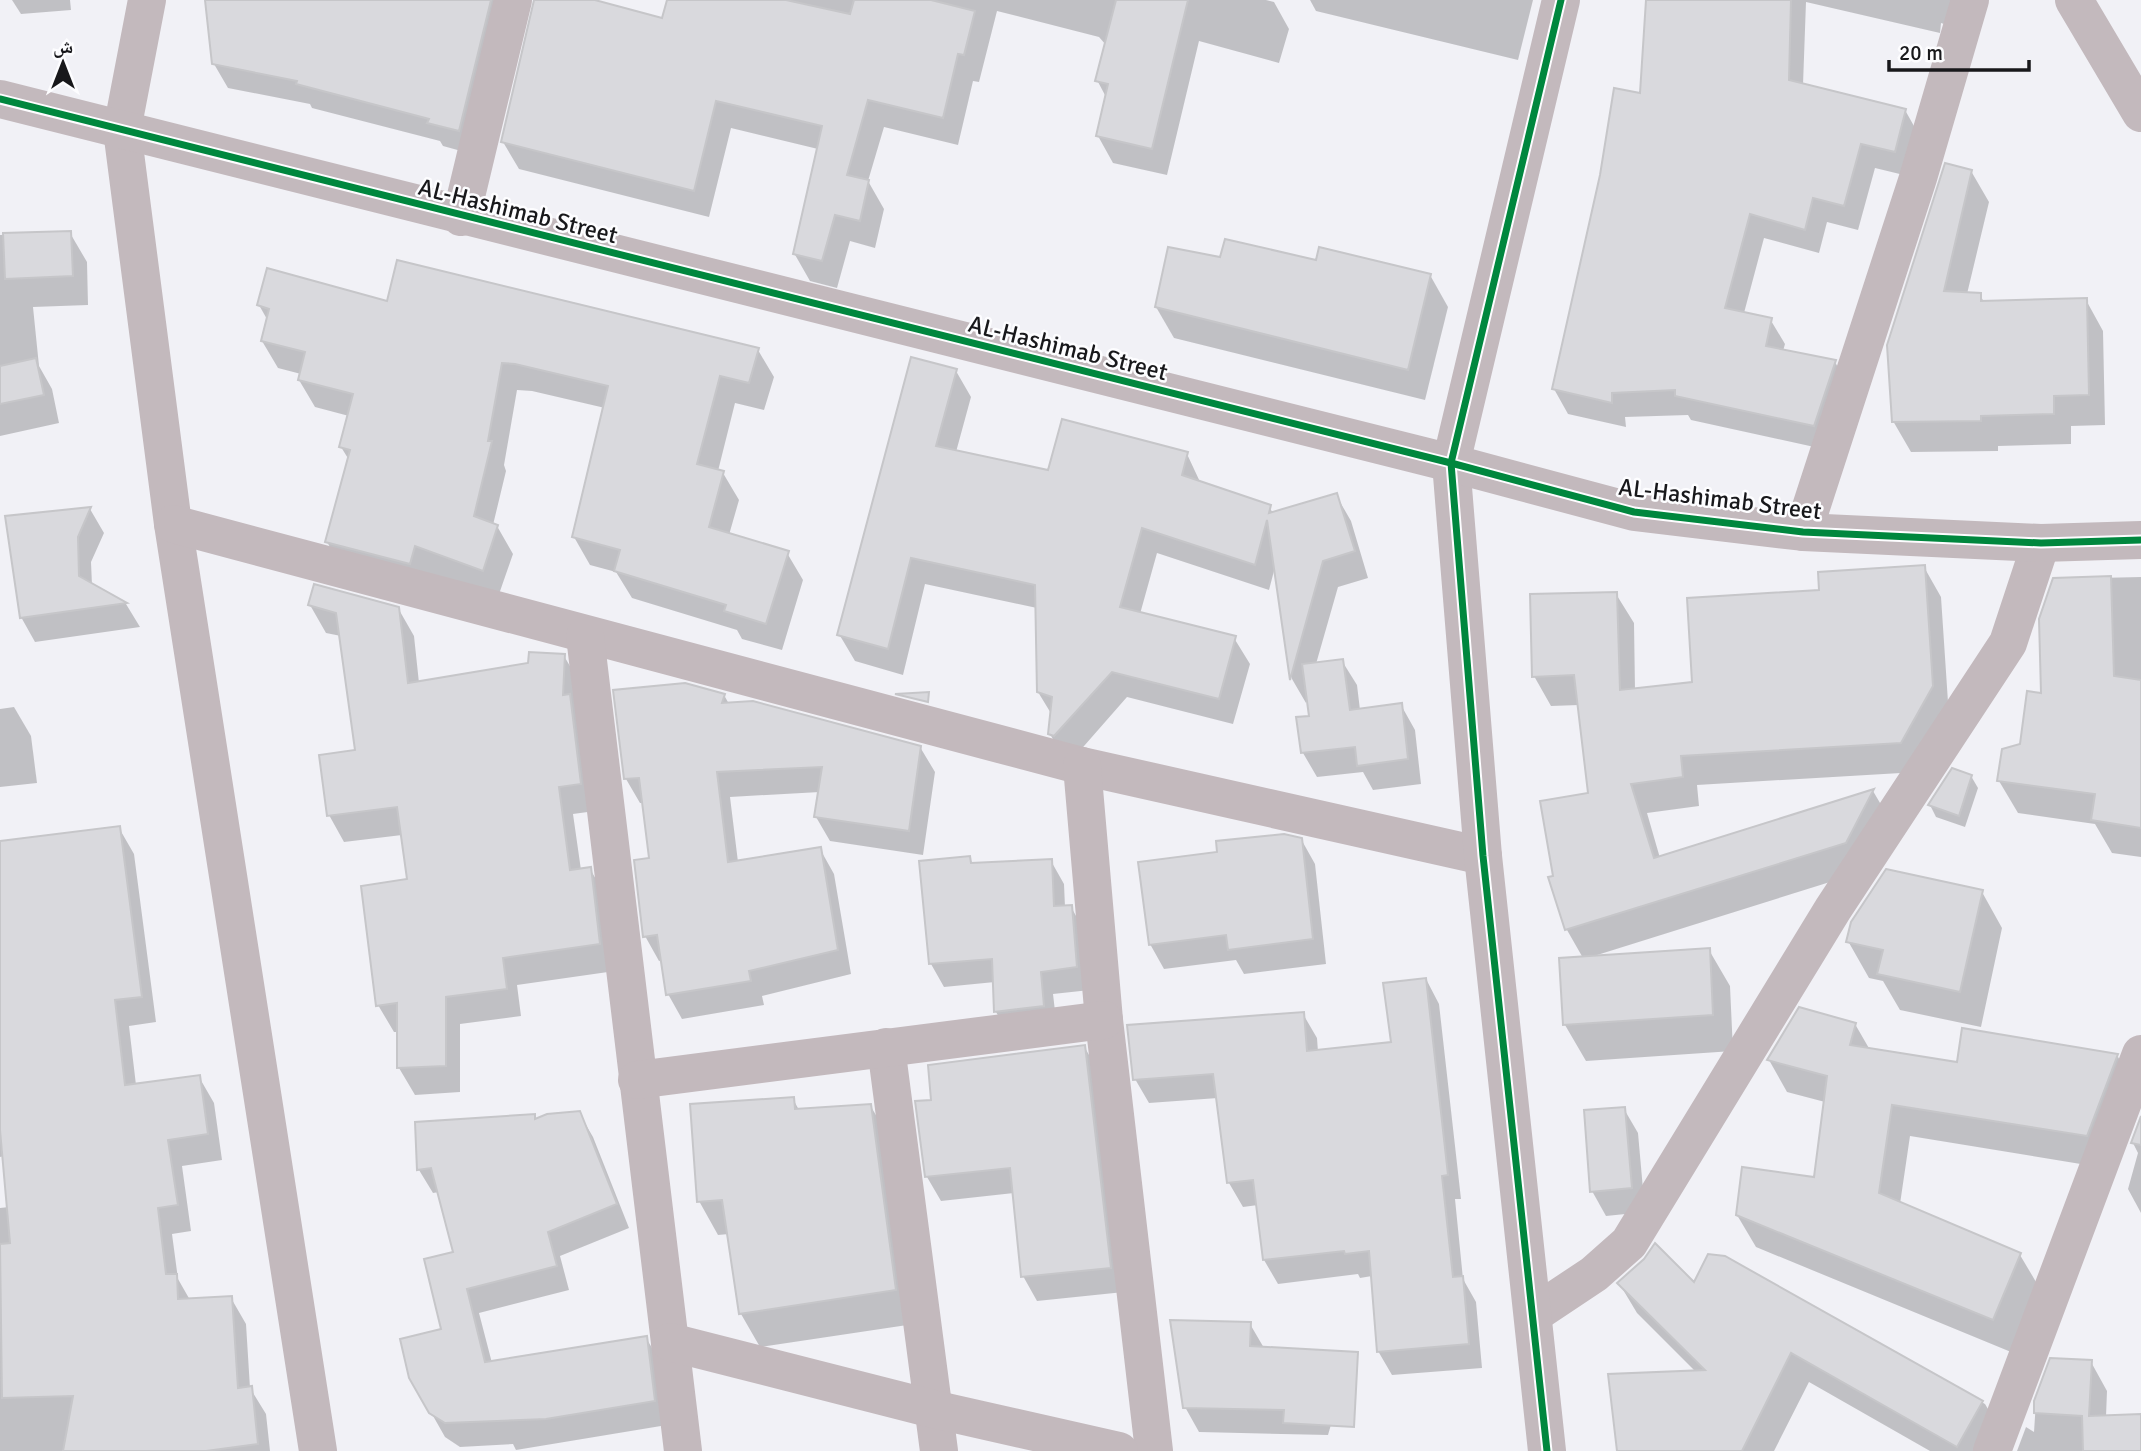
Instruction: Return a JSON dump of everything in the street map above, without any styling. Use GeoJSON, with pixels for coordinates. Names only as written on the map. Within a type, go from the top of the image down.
{"type":"FeatureCollection","features":[{"type":"Feature","properties":{"kind":"street"},"geometry":{"type":"LineString","coordinates":[[147,0],[122,130],[173,524],[318,1451]]}},
{"type":"Feature","properties":{"kind":"street"},"geometry":{"type":"LineString","coordinates":[[461,217],[513,0]]}},
{"type":"Feature","properties":{"kind":"street"},"geometry":{"type":"LineString","coordinates":[[1547,1451],[1483,856],[1451,463],[1561,0]]}},
{"type":"Feature","properties":{"kind":"street"},"geometry":{"type":"LineString","coordinates":[[1803,532],[1918,178],[1970,0]]}},
{"type":"Feature","properties":{"kind":"street"},"geometry":{"type":"LineString","coordinates":[[2074,0],[2141,113]]}},
{"type":"Feature","properties":{"kind":"street","name":"AL-Hashimab Street"},"geometry":{"type":"LineString","coordinates":[[0,99],[461,217],[1451,463],[1634,512],[1803,532],[2041,543],[2141,540]]}},
{"type":"Feature","properties":{"kind":"street"},"geometry":{"type":"LineString","coordinates":[[173,524],[1082,766],[1483,856]]}},
{"type":"Feature","properties":{"kind":"street"},"geometry":{"type":"LineString","coordinates":[[1534,1314],[1594,1275],[1629,1242],[1833,909],[2008,643],[2041,543]]}},
{"type":"Feature","properties":{"kind":"street"},"geometry":{"type":"LineString","coordinates":[[585,635],[683,1451]]}},
{"type":"Feature","properties":{"kind":"street"},"geometry":{"type":"LineString","coordinates":[[1082,766],[1104,1020],[1154,1451]]}},
{"type":"Feature","properties":{"kind":"street"},"geometry":{"type":"LineString","coordinates":[[637,1080],[1104,1020]]}},
{"type":"Feature","properties":{"kind":"street"},"geometry":{"type":"LineString","coordinates":[[886,1047],[939,1451]]}},
{"type":"Feature","properties":{"kind":"street"},"geometry":{"type":"LineString","coordinates":[[1992,1451],[2141,1054]]}},
{"type":"Feature","properties":{"kind":"street"},"geometry":{"type":"LineString","coordinates":[[670,1342],[933,1409],[1119,1451]]}},
{"type":"Feature","properties":{"kind":"building"},"geometry":{"type":"Polygon","coordinates":[[[205,0],[491,0],[459,131],[427,123],[429,119],[296,84],[297,81],[212,64],[205,0]]]}},
{"type":"Feature","properties":{"kind":"building"},"geometry":{"type":"Polygon","coordinates":[[[534,0],[595,0],[662,18],[667,0],[786,0],[850,14],[854,0],[931,0],[975,11],[964,55],[958,54],[943,118],[868,100],[847,175],[869,180],[860,221],[835,215],[822,261],[793,254],[822,126],[716,101],[694,191],[501,142],[534,0]]]}},
{"type":"Feature","properties":{"kind":"building"},"geometry":{"type":"Polygon","coordinates":[[[1116,0],[1188,0],[1152,149],[1096,136],[1108,84],[1095,81],[1116,0]]]}},
{"type":"Feature","properties":{"kind":"building"},"geometry":{"type":"Polygon","coordinates":[[[1646,0],[1791,0],[1789,80],[1906,109],[1895,152],[1861,144],[1844,206],[1813,198],[1805,230],[1750,214],[1725,308],[1772,318],[1766,346],[1836,360],[1814,426],[1675,396],[1675,390],[1612,393],[1612,403],[1552,389],[1600,175],[1614,88],[1640,93],[1646,0]]]}},
{"type":"Feature","properties":{"kind":"building"},"geometry":{"type":"Polygon","coordinates":[[[1945,163],[1972,170],[1944,291],[1981,293],[1981,301],[2087,298],[2089,395],[2054,396],[2054,414],[1981,416],[1981,421],[1892,422],[1887,345],[1945,163]]]}},
{"type":"Feature","properties":{"kind":"building"},"geometry":{"type":"Polygon","coordinates":[[[71,231],[73,276],[5,279],[3,233],[71,231]]]}},
{"type":"Feature","properties":{"kind":"building"},"geometry":{"type":"Polygon","coordinates":[[[1225,239],[1316,260],[1319,247],[1431,274],[1408,370],[1155,307],[1168,247],[1220,257],[1225,239]]]}},
{"type":"Feature","properties":{"kind":"building"},"geometry":{"type":"Polygon","coordinates":[[[397,260],[759,348],[749,383],[720,376],[697,464],[724,471],[709,527],[789,551],[766,624],[724,611],[726,605],[614,571],[620,550],[572,537],[608,386],[515,364],[502,363],[488,441],[492,441],[474,516],[498,525],[483,571],[415,546],[410,564],[325,542],[350,450],[339,447],[353,394],[298,380],[305,352],[261,341],[269,309],[257,305],[267,268],[387,301],[397,260]]]}},
{"type":"Feature","properties":{"kind":"building"},"geometry":{"type":"Polygon","coordinates":[[[911,357],[957,369],[936,446],[1048,470],[1062,419],[1188,452],[1182,475],[1271,505],[1269,513],[1337,493],[1355,551],[1323,561],[1290,680],[1267,520],[1255,565],[1142,528],[1120,607],[1236,636],[1219,699],[1112,672],[1054,736],[1048,734],[1052,697],[1037,692],[1035,585],[911,558],[888,649],[837,635],[911,357]]]}},
{"type":"Feature","properties":{"kind":"building"},"geometry":{"type":"Polygon","coordinates":[[[36,358],[44,395],[0,404],[0,366],[36,358]]]}},
{"type":"Feature","properties":{"kind":"building"},"geometry":{"type":"Polygon","coordinates":[[[91,507],[78,537],[79,576],[127,603],[20,618],[5,516],[91,507]]]}},
{"type":"Feature","properties":{"kind":"building"},"geometry":{"type":"Polygon","coordinates":[[[1925,565],[1933,686],[1901,743],[1681,756],[1683,777],[1631,784],[1654,858],[1874,789],[1846,843],[1565,930],[1548,877],[1553,876],[1540,801],[1588,793],[1574,675],[1532,677],[1530,594],[1617,592],[1620,690],[1692,682],[1687,598],[1819,590],[1818,572],[1925,565]]]}},
{"type":"Feature","properties":{"kind":"building"},"geometry":{"type":"Polygon","coordinates":[[[2111,576],[2114,676],[2141,680],[2141,828],[2091,820],[2095,794],[1997,781],[2002,749],[2020,744],[2027,691],[2041,693],[2039,619],[2053,578],[2111,576]]]}},
{"type":"Feature","properties":{"kind":"building"},"geometry":{"type":"Polygon","coordinates":[[[314,584],[399,607],[408,683],[528,663],[529,652],[565,654],[563,695],[570,694],[581,784],[559,787],[570,870],[591,867],[600,944],[503,958],[507,989],[446,997],[446,1066],[397,1068],[397,1003],[376,1006],[361,886],[407,879],[397,807],[327,816],[319,755],[355,750],[336,613],[308,605],[314,584]]]}},
{"type":"Feature","properties":{"kind":"building"},"geometry":{"type":"Polygon","coordinates":[[[1343,659],[1350,710],[1402,703],[1408,759],[1357,766],[1355,747],[1301,753],[1296,717],[1309,716],[1302,664],[1343,659]]]}},
{"type":"Feature","properties":{"kind":"building"},"geometry":{"type":"Polygon","coordinates":[[[685,683],[725,694],[722,703],[753,701],[921,746],[909,831],[814,817],[822,767],[717,772],[728,862],[821,847],[838,950],[749,971],[751,981],[666,995],[657,935],[643,937],[634,860],[649,858],[639,778],[624,779],[613,690],[685,683]]]}},
{"type":"Feature","properties":{"kind":"building"},"geometry":{"type":"Polygon","coordinates":[[[929,692],[928,702],[895,694],[929,692]]]}},
{"type":"Feature","properties":{"kind":"building"},"geometry":{"type":"Polygon","coordinates":[[[1952,768],[1972,775],[1959,816],[1928,805],[1952,768]]]}},
{"type":"Feature","properties":{"kind":"building"},"geometry":{"type":"Polygon","coordinates":[[[120,826],[142,997],[115,1000],[125,1085],[200,1075],[208,1134],[168,1140],[178,1205],[158,1208],[166,1274],[177,1274],[178,1299],[232,1296],[238,1388],[252,1386],[258,1444],[206,1451],[63,1451],[73,1396],[2,1398],[0,1244],[10,1243],[0,1130],[0,841],[120,826]]]}},
{"type":"Feature","properties":{"kind":"building"},"geometry":{"type":"Polygon","coordinates":[[[1284,834],[1302,838],[1313,939],[1228,950],[1226,935],[1149,945],[1138,862],[1217,852],[1216,841],[1284,834]]]}},
{"type":"Feature","properties":{"kind":"building"},"geometry":{"type":"Polygon","coordinates":[[[970,856],[971,863],[1052,859],[1054,906],[1072,905],[1077,967],[1041,972],[1044,1006],[994,1012],[992,959],[929,964],[919,861],[970,856]]]}},
{"type":"Feature","properties":{"kind":"building"},"geometry":{"type":"Polygon","coordinates":[[[1886,869],[1983,890],[1960,992],[1877,974],[1883,950],[1846,942],[1851,922],[1886,869]]]}},
{"type":"Feature","properties":{"kind":"building"},"geometry":{"type":"Polygon","coordinates":[[[1710,948],[1713,1015],[1563,1025],[1559,958],[1710,948]]]}},
{"type":"Feature","properties":{"kind":"building"},"geometry":{"type":"Polygon","coordinates":[[[1426,978],[1448,1175],[1442,1176],[1453,1277],[1463,1276],[1469,1344],[1377,1352],[1369,1251],[1345,1254],[1344,1251],[1263,1260],[1253,1180],[1227,1183],[1213,1074],[1133,1080],[1127,1025],[1304,1012],[1307,1051],[1391,1042],[1383,983],[1426,978]]]}},
{"type":"Feature","properties":{"kind":"building"},"geometry":{"type":"Polygon","coordinates":[[[1799,1007],[1856,1023],[1850,1045],[1957,1062],[1962,1028],[2118,1054],[2087,1136],[1892,1105],[1879,1193],[2021,1253],[1993,1320],[1736,1215],[1742,1167],[1814,1177],[1827,1076],[1767,1060],[1799,1007]]]}},
{"type":"Feature","properties":{"kind":"building"},"geometry":{"type":"Polygon","coordinates":[[[1085,1045],[1111,1268],[1021,1277],[1010,1168],[925,1177],[915,1101],[931,1100],[928,1065],[1085,1045]]]}},
{"type":"Feature","properties":{"kind":"building"},"geometry":{"type":"Polygon","coordinates":[[[794,1097],[795,1109],[871,1104],[896,1290],[739,1314],[722,1200],[697,1202],[690,1104],[794,1097]]]}},
{"type":"Feature","properties":{"kind":"building"},"geometry":{"type":"Polygon","coordinates":[[[1625,1107],[1632,1188],[1590,1192],[1584,1110],[1625,1107]]]}},
{"type":"Feature","properties":{"kind":"building"},"geometry":{"type":"Polygon","coordinates":[[[580,1111],[617,1204],[548,1232],[557,1266],[467,1289],[485,1362],[647,1336],[655,1401],[546,1419],[445,1423],[429,1413],[409,1378],[400,1339],[441,1329],[424,1259],[453,1252],[431,1168],[417,1170],[415,1122],[535,1114],[535,1119],[547,1114],[580,1111]]]}},
{"type":"Feature","properties":{"kind":"building"},"geometry":{"type":"Polygon","coordinates":[[[2141,1116],[2141,1145],[2131,1143],[2141,1116]]]}},
{"type":"Feature","properties":{"kind":"building"},"geometry":{"type":"Polygon","coordinates":[[[1655,1243],[1694,1282],[1708,1254],[1725,1256],[1983,1401],[1957,1447],[1791,1353],[1742,1451],[1617,1451],[1608,1374],[1705,1370],[1617,1283],[1644,1259],[1655,1243]]]}},
{"type":"Feature","properties":{"kind":"building"},"geometry":{"type":"Polygon","coordinates":[[[1170,1320],[1251,1322],[1250,1346],[1358,1352],[1354,1427],[1283,1423],[1284,1410],[1183,1408],[1170,1320]]]}},
{"type":"Feature","properties":{"kind":"building"},"geometry":{"type":"Polygon","coordinates":[[[2050,1358],[2092,1360],[2089,1416],[2141,1414],[2141,1451],[2083,1451],[2082,1416],[2034,1413],[2034,1401],[2050,1358]]]}},
{"type":"Feature","properties":{"kind":"cycle path"},"geometry":{"type":"LineString","coordinates":[[1547,1451],[1483,856],[1451,463],[1561,0]]}},
{"type":"Feature","properties":{"kind":"cycle path"},"geometry":{"type":"LineString","coordinates":[[0,99],[1451,463],[1634,512],[1803,532],[2041,543],[2141,540]]}}]}
